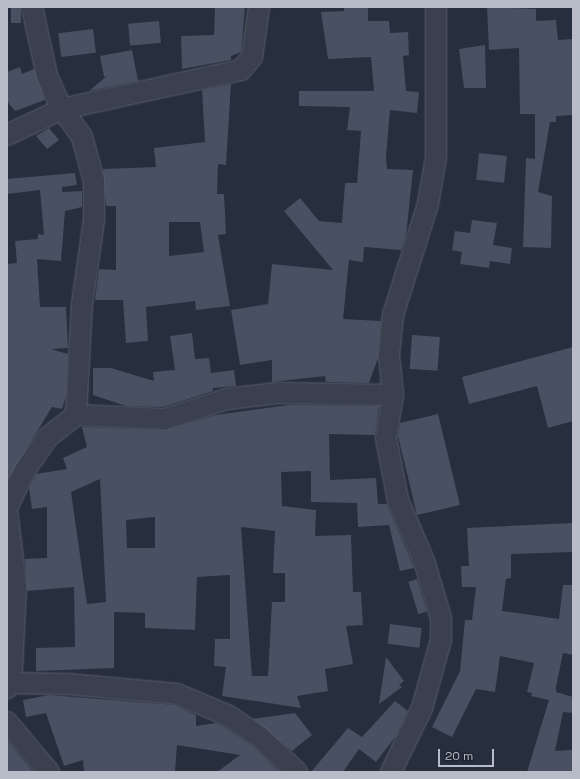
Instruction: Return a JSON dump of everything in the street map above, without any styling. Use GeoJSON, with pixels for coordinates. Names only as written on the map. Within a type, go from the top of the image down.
{"type":"FeatureCollection","features":[{"type":"Feature","properties":{"kind":"street"},"geometry":{"type":"LineString","coordinates":[[32,7],[47,76],[62,110],[82,137],[94,181],[94,220],[82,304],[76,415]]}},
{"type":"Feature","properties":{"kind":"street"},"geometry":{"type":"LineString","coordinates":[[7,134],[62,110],[241,70],[252,57],[259,7]]}},
{"type":"Feature","properties":{"kind":"street"},"geometry":{"type":"LineString","coordinates":[[391,772],[405,749],[433,675],[441,618],[424,561],[398,500],[386,438],[393,395],[389,355],[393,315],[428,204],[436,157],[436,7]]}},
{"type":"Feature","properties":{"kind":"street"},"geometry":{"type":"LineString","coordinates":[[297,772],[260,737],[229,716],[177,694],[68,684],[8,686],[16,586],[7,509],[25,470],[48,437],[76,415],[164,419],[227,399],[278,393],[393,395]]}},
{"type":"Feature","properties":{"kind":"street"},"geometry":{"type":"LineString","coordinates":[[7,722],[49,772]]}},
{"type":"Feature","properties":{"kind":"building"},"geometry":{"type":"Polygon","coordinates":[[[11,7],[21,7],[21,23],[11,23],[11,7]]]}},
{"type":"Feature","properties":{"kind":"building"},"geometry":{"type":"Polygon","coordinates":[[[215,7],[245,7],[241,52],[231,56],[231,60],[182,69],[181,36],[214,35],[215,7]]]}},
{"type":"Feature","properties":{"kind":"building"},"geometry":{"type":"Polygon","coordinates":[[[344,7],[368,7],[368,21],[389,21],[390,33],[408,32],[409,55],[403,56],[406,91],[419,92],[417,113],[390,110],[386,157],[387,169],[413,170],[406,236],[401,250],[364,247],[363,262],[349,260],[343,319],[381,321],[378,358],[369,383],[326,382],[325,376],[272,382],[272,360],[240,365],[231,310],[268,304],[272,264],[333,270],[284,211],[300,198],[319,221],[342,223],[345,183],[357,183],[361,131],[347,130],[350,107],[299,106],[299,91],[374,91],[371,57],[328,59],[321,12],[344,11],[344,7]]]}},
{"type":"Feature","properties":{"kind":"building"},"geometry":{"type":"Polygon","coordinates":[[[487,7],[536,9],[536,21],[556,20],[558,40],[573,39],[573,115],[556,116],[556,122],[550,122],[538,192],[552,196],[551,248],[523,247],[526,158],[535,159],[535,114],[520,114],[519,48],[489,50],[487,7]]]}},
{"type":"Feature","properties":{"kind":"building"},"geometry":{"type":"Polygon","coordinates":[[[159,21],[161,43],[130,46],[128,24],[159,21]]]}},
{"type":"Feature","properties":{"kind":"building"},"geometry":{"type":"Polygon","coordinates":[[[93,29],[96,53],[61,57],[58,33],[93,29]]]}},
{"type":"Feature","properties":{"kind":"building"},"geometry":{"type":"Polygon","coordinates":[[[485,45],[486,88],[464,88],[459,49],[485,45]]]}},
{"type":"Feature","properties":{"kind":"building"},"geometry":{"type":"Polygon","coordinates":[[[132,50],[138,81],[89,91],[107,76],[104,77],[100,56],[132,50]]]}},
{"type":"Feature","properties":{"kind":"building"},"geometry":{"type":"Polygon","coordinates":[[[20,67],[22,74],[34,69],[45,100],[15,111],[7,101],[7,72],[20,67]]]}},
{"type":"Feature","properties":{"kind":"building"},"geometry":{"type":"Polygon","coordinates":[[[231,84],[226,165],[218,164],[217,194],[224,194],[226,234],[218,235],[230,306],[196,310],[195,301],[146,307],[148,341],[126,343],[123,300],[95,300],[99,269],[116,270],[116,206],[106,206],[103,169],[156,167],[154,148],[205,142],[202,90],[231,84]],[[169,222],[169,256],[204,252],[200,222],[169,222]]]}},
{"type":"Feature","properties":{"kind":"building"},"geometry":{"type":"Polygon","coordinates":[[[49,128],[59,140],[47,149],[36,136],[49,128]]]}},
{"type":"Feature","properties":{"kind":"building"},"geometry":{"type":"Polygon","coordinates":[[[479,153],[507,156],[504,183],[476,180],[479,153]]]}},
{"type":"Feature","properties":{"kind":"building"},"geometry":{"type":"Polygon","coordinates":[[[75,173],[77,185],[62,187],[62,192],[82,191],[82,207],[65,211],[61,261],[37,259],[40,307],[66,307],[68,348],[51,349],[68,354],[66,396],[62,409],[52,407],[7,481],[7,264],[17,263],[15,241],[38,239],[38,234],[44,235],[40,190],[7,194],[7,179],[75,173]]]}},
{"type":"Feature","properties":{"kind":"building"},"geometry":{"type":"Polygon","coordinates":[[[472,220],[497,223],[493,245],[512,248],[510,264],[490,261],[489,268],[460,264],[462,252],[452,250],[455,231],[470,233],[472,220]]]}},
{"type":"Feature","properties":{"kind":"building"},"geometry":{"type":"Polygon","coordinates":[[[192,333],[195,359],[209,358],[211,373],[234,370],[236,386],[213,388],[213,391],[163,407],[126,406],[93,395],[93,368],[111,368],[154,381],[153,372],[175,370],[170,336],[192,333]]]}},
{"type":"Feature","properties":{"kind":"building"},"geometry":{"type":"Polygon","coordinates":[[[412,335],[440,337],[438,371],[410,369],[412,335]]]}},
{"type":"Feature","properties":{"kind":"building"},"geometry":{"type":"Polygon","coordinates":[[[573,347],[573,421],[548,428],[537,386],[469,404],[462,377],[573,347]]]}},
{"type":"Feature","properties":{"kind":"building"},"geometry":{"type":"Polygon","coordinates":[[[288,405],[379,406],[375,435],[329,434],[330,480],[376,478],[378,504],[387,504],[414,568],[400,571],[389,525],[358,527],[357,503],[311,502],[311,471],[281,472],[282,506],[316,510],[315,536],[351,535],[353,592],[361,592],[363,625],[346,626],[353,664],[325,669],[328,691],[297,696],[301,708],[222,696],[226,667],[214,666],[215,639],[230,639],[230,575],[197,577],[195,630],[145,628],[145,613],[114,612],[114,668],[36,671],[36,648],[75,647],[74,587],[27,591],[25,559],[47,558],[47,507],[32,509],[29,488],[36,474],[67,469],[63,458],[87,447],[82,427],[165,430],[216,415],[288,405]],[[100,479],[71,492],[87,604],[106,602],[100,479]],[[155,517],[126,520],[127,548],[155,548],[155,517]],[[241,527],[252,676],[268,676],[272,602],[285,602],[285,573],[273,573],[275,531],[241,527]]]}},
{"type":"Feature","properties":{"kind":"building"},"geometry":{"type":"Polygon","coordinates":[[[438,414],[460,505],[417,515],[398,436],[400,423],[438,414]]]}},
{"type":"Feature","properties":{"kind":"building"},"geometry":{"type":"Polygon","coordinates":[[[573,523],[573,552],[511,554],[511,578],[506,579],[502,611],[559,619],[563,585],[573,585],[573,655],[563,653],[556,692],[573,697],[573,713],[563,712],[555,751],[572,750],[572,772],[527,772],[549,700],[531,696],[532,693],[527,692],[534,663],[500,656],[495,692],[476,689],[452,737],[432,727],[460,671],[465,620],[472,620],[476,587],[462,587],[461,566],[469,566],[467,528],[573,523]]]}},
{"type":"Feature","properties":{"kind":"building"},"geometry":{"type":"Polygon","coordinates":[[[417,579],[427,612],[418,614],[408,582],[417,579]]]}},
{"type":"Feature","properties":{"kind":"building"},"geometry":{"type":"Polygon","coordinates":[[[390,624],[422,628],[419,648],[388,644],[390,624]]]}},
{"type":"Feature","properties":{"kind":"building"},"geometry":{"type":"Polygon","coordinates":[[[386,657],[404,681],[399,685],[402,687],[379,704],[386,657]]]}},
{"type":"Feature","properties":{"kind":"building"},"geometry":{"type":"Polygon","coordinates":[[[49,695],[174,705],[196,715],[196,726],[216,723],[223,726],[253,746],[280,772],[217,772],[240,755],[177,745],[175,772],[84,772],[83,760],[64,766],[46,713],[26,717],[23,700],[49,695]]]}},
{"type":"Feature","properties":{"kind":"building"},"geometry":{"type":"Polygon","coordinates":[[[395,701],[408,711],[396,736],[376,762],[359,749],[343,772],[311,772],[348,728],[362,737],[395,701]]]}},
{"type":"Feature","properties":{"kind":"building"},"geometry":{"type":"Polygon","coordinates":[[[295,713],[312,735],[292,751],[253,719],[295,713]]]}},
{"type":"Feature","properties":{"kind":"building"},"geometry":{"type":"Polygon","coordinates":[[[7,740],[31,769],[34,772],[7,772],[7,740]]]}}]}
